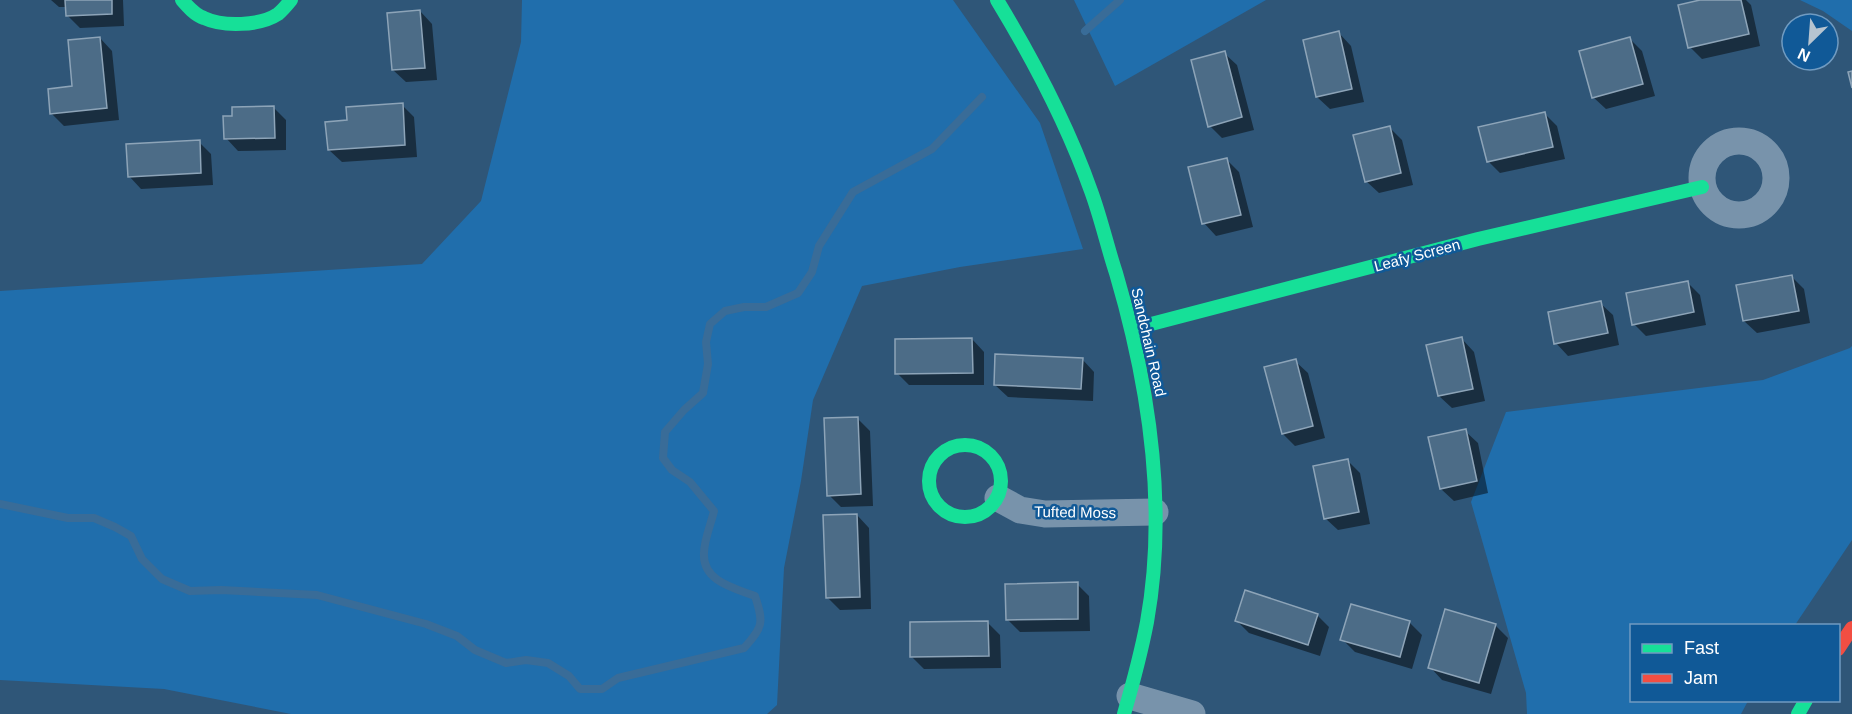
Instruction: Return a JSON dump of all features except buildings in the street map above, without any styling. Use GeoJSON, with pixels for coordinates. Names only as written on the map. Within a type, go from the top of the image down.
{"type":"FeatureCollection","features":[{"type":"Feature","properties":{"kind":"street"},"geometry":{"type":"LineString","coordinates":[[182,0],[197,15],[208,20],[226,23],[274,16],[291,0]]}},
{"type":"Feature","properties":{"kind":"street","name":"Sandchain Road"},"geometry":{"type":"LineString","coordinates":[[997,0],[1049,92],[1087,180],[1132,329],[1152,441],[1155,512],[1153,572],[1144,634],[1127,705]]}},
{"type":"Feature","properties":{"kind":"street","name":"Leafy Screen"},"geometry":{"type":"LineString","coordinates":[[1132,329],[1467,242],[1702,186]]}},
{"type":"Feature","properties":{"kind":"street"},"geometry":{"type":"LineString","coordinates":[[958,446],[972,446],[987,452],[998,466],[1001,484],[998,498],[987,511],[971,517],[958,517],[942,509],[933,499],[929,485],[930,471],[936,460],[947,450],[958,446]]}},
{"type":"Feature","properties":{"kind":"street","name":"Tufted Moss"},"geometry":{"type":"LineString","coordinates":[[998,498],[1020,510],[1044,514],[1155,512]]}},
{"type":"Feature","properties":{"kind":"street"},"geometry":{"type":"LineString","coordinates":[[1840,647],[1852,628]]}},
{"type":"Feature","properties":{"kind":"street"},"geometry":{"type":"LineString","coordinates":[[1127,705],[1192,714]]}},
{"type":"Feature","properties":{"kind":"shaded area"},"geometry":{"type":"Polygon","coordinates":[[[522,0],[953,0],[1040,123],[1083,249],[960,267],[862,286],[813,400],[801,481],[784,568],[777,705],[767,714],[291,714],[164,689],[0,680],[0,291],[422,264],[481,201],[521,42],[522,0]]]}},
{"type":"Feature","properties":{"kind":"shaded area"},"geometry":{"type":"Polygon","coordinates":[[[1074,0],[1266,0],[1115,86],[1074,0]]]}},
{"type":"Feature","properties":{"kind":"shaded area"},"geometry":{"type":"Polygon","coordinates":[[[1800,0],[1852,0],[1852,31],[1840,23],[1840,12],[1823,11],[1800,0]]]}},
{"type":"Feature","properties":{"kind":"shaded area"},"geometry":{"type":"Polygon","coordinates":[[[1852,346],[1852,540],[1796,624],[1630,624],[1630,702],[1747,702],[1741,714],[1527,714],[1526,693],[1471,502],[1506,412],[1763,380],[1852,346]]]}},
{"type":"Feature","properties":{"kind":"waterway"},"geometry":{"type":"LineString","coordinates":[[1085,31],[1120,0]]}},
{"type":"Feature","properties":{"kind":"waterway"},"geometry":{"type":"LineString","coordinates":[[0,504],[68,518],[94,518],[115,527],[131,536],[142,559],[162,579],[190,591],[221,590],[317,595],[426,624],[457,636],[475,650],[506,663],[526,660],[548,663],[569,676],[580,689],[602,689],[618,678],[744,648],[755,635],[760,624],[760,613],[755,596],[721,582],[708,570],[704,548],[714,511],[690,482],[672,470],[663,458],[665,432],[703,393],[708,364],[706,342],[710,324],[725,311],[744,307],[766,307],[798,293],[812,272],[819,246],[853,192],[932,149],[982,97]]}},
{"type":"Feature","properties":{"kind":"traffic: fast"},"geometry":{"type":"LineString","coordinates":[[182,0],[195,13],[204,18],[231,24],[252,23],[270,18],[280,12],[291,0]]}},
{"type":"Feature","properties":{"kind":"traffic: fast"},"geometry":{"type":"LineString","coordinates":[[997,0],[1049,93],[1082,166],[1128,315],[1146,402],[1155,490],[1156,534],[1153,578],[1145,634],[1124,714]]}},
{"type":"Feature","properties":{"kind":"traffic: fast"},"geometry":{"type":"LineString","coordinates":[[1132,329],[1478,239],[1702,187]]}},
{"type":"Feature","properties":{"kind":"traffic: fast"},"geometry":{"type":"LineString","coordinates":[[965,445],[985,451],[995,461],[1001,481],[995,501],[985,511],[965,517],[945,511],[935,501],[929,481],[935,461],[945,451],[965,445]]}},
{"type":"Feature","properties":{"kind":"traffic: fast"},"geometry":{"type":"LineString","coordinates":[[1798,714],[1805,702]]}},
{"type":"Feature","properties":{"kind":"traffic: jam"},"geometry":{"type":"LineString","coordinates":[[1840,646],[1852,628]]}}]}
